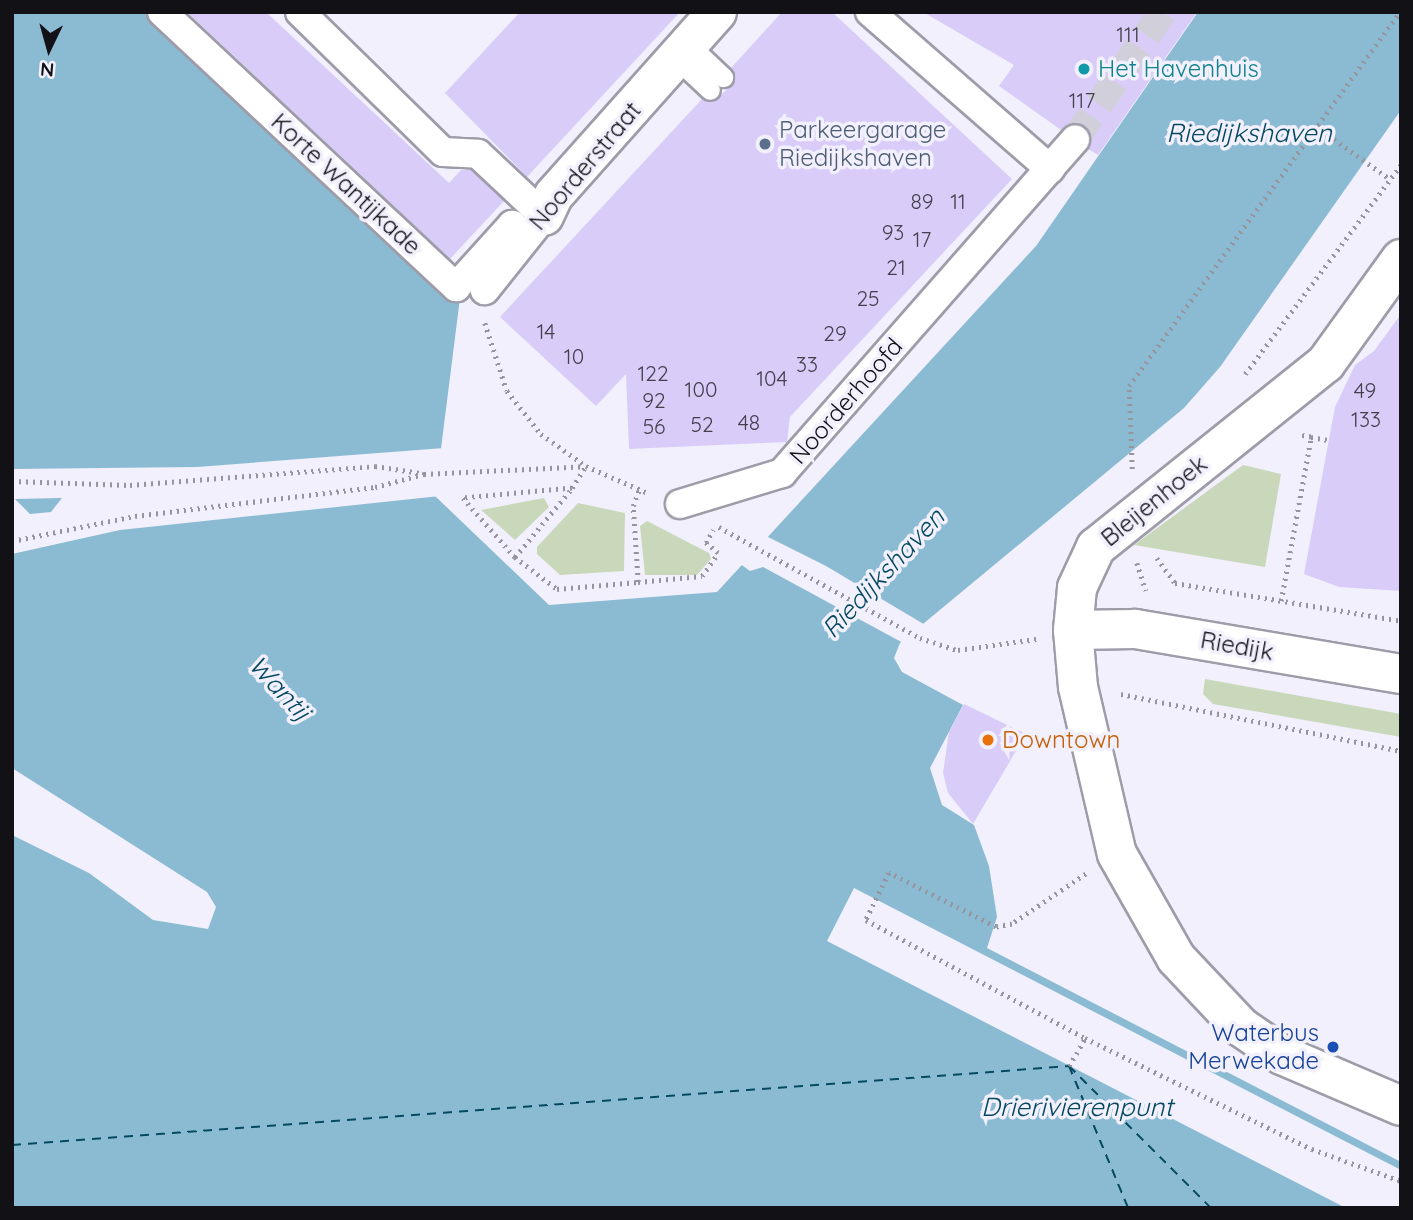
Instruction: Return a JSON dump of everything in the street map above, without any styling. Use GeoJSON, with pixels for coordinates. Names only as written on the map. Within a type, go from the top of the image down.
{"type":"FeatureCollection","features":[{"type":"Feature","properties":{"kind":"street","name":"Korte Wantijkade"},"geometry":{"type":"LineString","coordinates":[[162,12],[456,287],[512,225],[535,227]]}},
{"type":"Feature","properties":{"kind":"street"},"geometry":{"type":"LineString","coordinates":[[300,12],[443,152],[478,154],[535,227]]}},
{"type":"Feature","properties":{"kind":"street"},"geometry":{"type":"LineString","coordinates":[[870,12],[1050,169]]}},
{"type":"Feature","properties":{"kind":"street","name":"Noorderstraat"},"geometry":{"type":"LineString","coordinates":[[485,290],[535,227],[554,195],[700,29]]}},
{"type":"Feature","properties":{"kind":"street","name":"Noorderhoofd"},"geometry":{"type":"LineString","coordinates":[[680,504],[782,473],[1075,139]]}},
{"type":"Feature","properties":{"kind":"street","name":"Bleijenhoek"},"geometry":{"type":"LineString","coordinates":[[1401,259],[1326,363],[1141,480],[1096,547],[1077,588],[1073,630],[1078,687],[1116,854],[1176,958],[1241,1027],[1282,1055],[1401,1106]]}},
{"type":"Feature","properties":{"kind":"street","name":"Riedijk"},"geometry":{"type":"LineString","coordinates":[[1073,630],[1135,629],[1401,674]]}},
{"type":"Feature","properties":{"kind":"lane"},"geometry":{"type":"LineString","coordinates":[[700,29],[717,83]]}},
{"type":"Feature","properties":{"kind":"path"},"geometry":{"type":"LineString","coordinates":[[1141,480],[1129,386],[1400,12]]}},
{"type":"Feature","properties":{"kind":"path"},"geometry":{"type":"LineString","coordinates":[[1317,127],[1390,179]]}},
{"type":"Feature","properties":{"kind":"path"},"geometry":{"type":"LineString","coordinates":[[1239,381],[1401,164]]}},
{"type":"Feature","properties":{"kind":"path"},"geometry":{"type":"LineString","coordinates":[[485,290],[486,335],[507,391],[541,434],[586,466],[680,504]]}},
{"type":"Feature","properties":{"kind":"path"},"geometry":{"type":"LineString","coordinates":[[1286,433],[1328,440]]}},
{"type":"Feature","properties":{"kind":"path"},"geometry":{"type":"LineString","coordinates":[[1281,601],[1311,437]]}},
{"type":"Feature","properties":{"kind":"path"},"geometry":{"type":"LineString","coordinates":[[12,481],[130,485],[375,466],[424,474]]}},
{"type":"Feature","properties":{"kind":"path"},"geometry":{"type":"LineString","coordinates":[[12,541],[135,516],[375,487],[424,474],[586,466]]}},
{"type":"Feature","properties":{"kind":"path"},"geometry":{"type":"LineString","coordinates":[[515,557],[572,488],[586,466]]}},
{"type":"Feature","properties":{"kind":"path"},"geometry":{"type":"LineString","coordinates":[[572,488],[463,498],[515,557],[557,589],[702,576],[718,554],[706,543],[716,525]]}},
{"type":"Feature","properties":{"kind":"path"},"geometry":{"type":"LineString","coordinates":[[638,582],[633,506],[639,489]]}},
{"type":"Feature","properties":{"kind":"path"},"geometry":{"type":"LineString","coordinates":[[749,544],[920,638],[958,650],[998,649],[1073,630]]}},
{"type":"Feature","properties":{"kind":"path"},"geometry":{"type":"LineString","coordinates":[[1157,558],[1175,583],[1401,621]]}},
{"type":"Feature","properties":{"kind":"path"},"geometry":{"type":"LineString","coordinates":[[1140,697],[1207,716],[1401,751]]}},
{"type":"Feature","properties":{"kind":"path"},"geometry":{"type":"LineString","coordinates":[[1116,854],[1012,924],[996,927],[889,873],[873,898],[866,920],[1084,1038],[1312,1149],[1401,1181]]}},
{"type":"Feature","properties":{"kind":"path"},"geometry":{"type":"LineString","coordinates":[[1069,1066],[1084,1038]]}},
{"type":"Feature","properties":{"kind":"green space"},"geometry":{"type":"Polygon","coordinates":[[[1243,465],[1281,474],[1265,567],[1134,545],[1243,465]]]}},
{"type":"Feature","properties":{"kind":"green space"},"geometry":{"type":"Polygon","coordinates":[[[544,498],[549,507],[515,540],[481,510],[544,498]]]}},
{"type":"Feature","properties":{"kind":"green space"},"geometry":{"type":"Polygon","coordinates":[[[578,503],[625,513],[624,571],[560,575],[537,554],[537,547],[578,503]]]}},
{"type":"Feature","properties":{"kind":"green space"},"geometry":{"type":"Polygon","coordinates":[[[647,521],[709,553],[711,559],[697,575],[645,575],[640,526],[647,521]]]}},
{"type":"Feature","properties":{"kind":"green space"},"geometry":{"type":"Polygon","coordinates":[[[1205,679],[1401,714],[1401,737],[1213,704],[1203,694],[1205,679]]]}},
{"type":"Feature","properties":{"kind":"water"},"geometry":{"type":"Polygon","coordinates":[[[12,12],[152,12],[460,298],[435,496],[549,605],[717,592],[1036,246],[1198,12],[1401,12],[1401,110],[1220,367],[1184,408],[900,643],[894,658],[902,672],[963,705],[930,768],[942,805],[974,825],[989,866],[997,917],[987,948],[1401,1162],[1401,1208],[12,1208],[12,835],[89,873],[153,920],[208,929],[216,907],[207,892],[12,768],[12,12]]]}},
{"type":"Feature","properties":{"kind":"pier"},"geometry":{"type":"Polygon","coordinates":[[[444,448],[440,496],[120,530],[12,554],[12,469],[197,467],[444,448]],[[62,498],[15,499],[30,514],[51,512],[62,498]]]}},
{"type":"Feature","properties":{"kind":"pier"},"geometry":{"type":"Polygon","coordinates":[[[766,536],[826,566],[927,626],[905,644],[763,567],[750,571],[739,563],[766,536]]]}},
{"type":"Feature","properties":{"kind":"pier"},"geometry":{"type":"Polygon","coordinates":[[[854,888],[1401,1170],[1401,1208],[1346,1208],[827,941],[854,888]]]}},
{"type":"Feature","properties":{"kind":"building"},"geometry":{"type":"Polygon","coordinates":[[[187,12],[266,12],[449,183],[461,170],[471,170],[504,201],[450,259],[187,12]]]}},
{"type":"Feature","properties":{"kind":"building"},"geometry":{"type":"Polygon","coordinates":[[[520,12],[680,12],[527,177],[445,93],[520,12]]]}},
{"type":"Feature","properties":{"kind":"building"},"geometry":{"type":"Polygon","coordinates":[[[782,12],[832,12],[1012,179],[790,417],[787,442],[629,449],[626,374],[596,406],[500,317],[702,99],[714,101],[732,85],[731,68],[782,12]]]}},
{"type":"Feature","properties":{"kind":"building","name":"Het Havenhuis"},"geometry":{"type":"Polygon","coordinates":[[[923,12],[1197,12],[1098,155],[1088,149],[1085,126],[1070,123],[1061,130],[999,86],[1014,65],[923,12]]]}},
{"type":"Feature","properties":{"kind":"building"},"geometry":{"type":"Polygon","coordinates":[[[1401,314],[1401,591],[1339,587],[1304,574],[1335,407],[1355,365],[1374,351],[1401,314]]]}},
{"type":"Feature","properties":{"kind":"building"},"geometry":{"type":"Polygon","coordinates":[[[964,704],[1026,734],[973,824],[948,793],[943,773],[949,732],[964,704]]]}},
{"type":"Feature","properties":{"kind":"ferry route"},"geometry":{"type":"LineString","coordinates":[[1069,1066],[1128,1208]]}},
{"type":"Feature","properties":{"kind":"ferry route"},"geometry":{"type":"LineString","coordinates":[[12,1145],[1069,1066],[1211,1208]]}},
{"type":"Feature","properties":{"kind":"tunnel"},"geometry":{"type":"LineString","coordinates":[[1075,139],[1163,12]]}},
{"type":"Feature","properties":{"kind":"place","name":"Het Havenhuis"},"geometry":{"type":"Point","coordinates":[1084,69]}},
{"type":"Feature","properties":{"kind":"place","name":"Parkeergarage Riedijkshaven"},"geometry":{"type":"Point","coordinates":[765,144]}},
{"type":"Feature","properties":{"kind":"place","name":"Downtown"},"geometry":{"type":"Point","coordinates":[988,740]}},
{"type":"Feature","properties":{"kind":"place","name":"Waterbus Merwekade"},"geometry":{"type":"Point","coordinates":[1333,1047]}},
{"type":"Feature","properties":{"kind":"water label","name":"Riedijkshaven"},"geometry":{"type":"Point","coordinates":[1249,133]}},
{"type":"Feature","properties":{"kind":"water label","name":"Riedijkshaven"},"geometry":{"type":"Point","coordinates":[883,573]}},
{"type":"Feature","properties":{"kind":"water label","name":"Wantij"},"geometry":{"type":"Point","coordinates":[280,688]}},
{"type":"Feature","properties":{"kind":"water label","name":"Drierivierenpunt"},"geometry":{"type":"Point","coordinates":[1077,1107]}}]}
